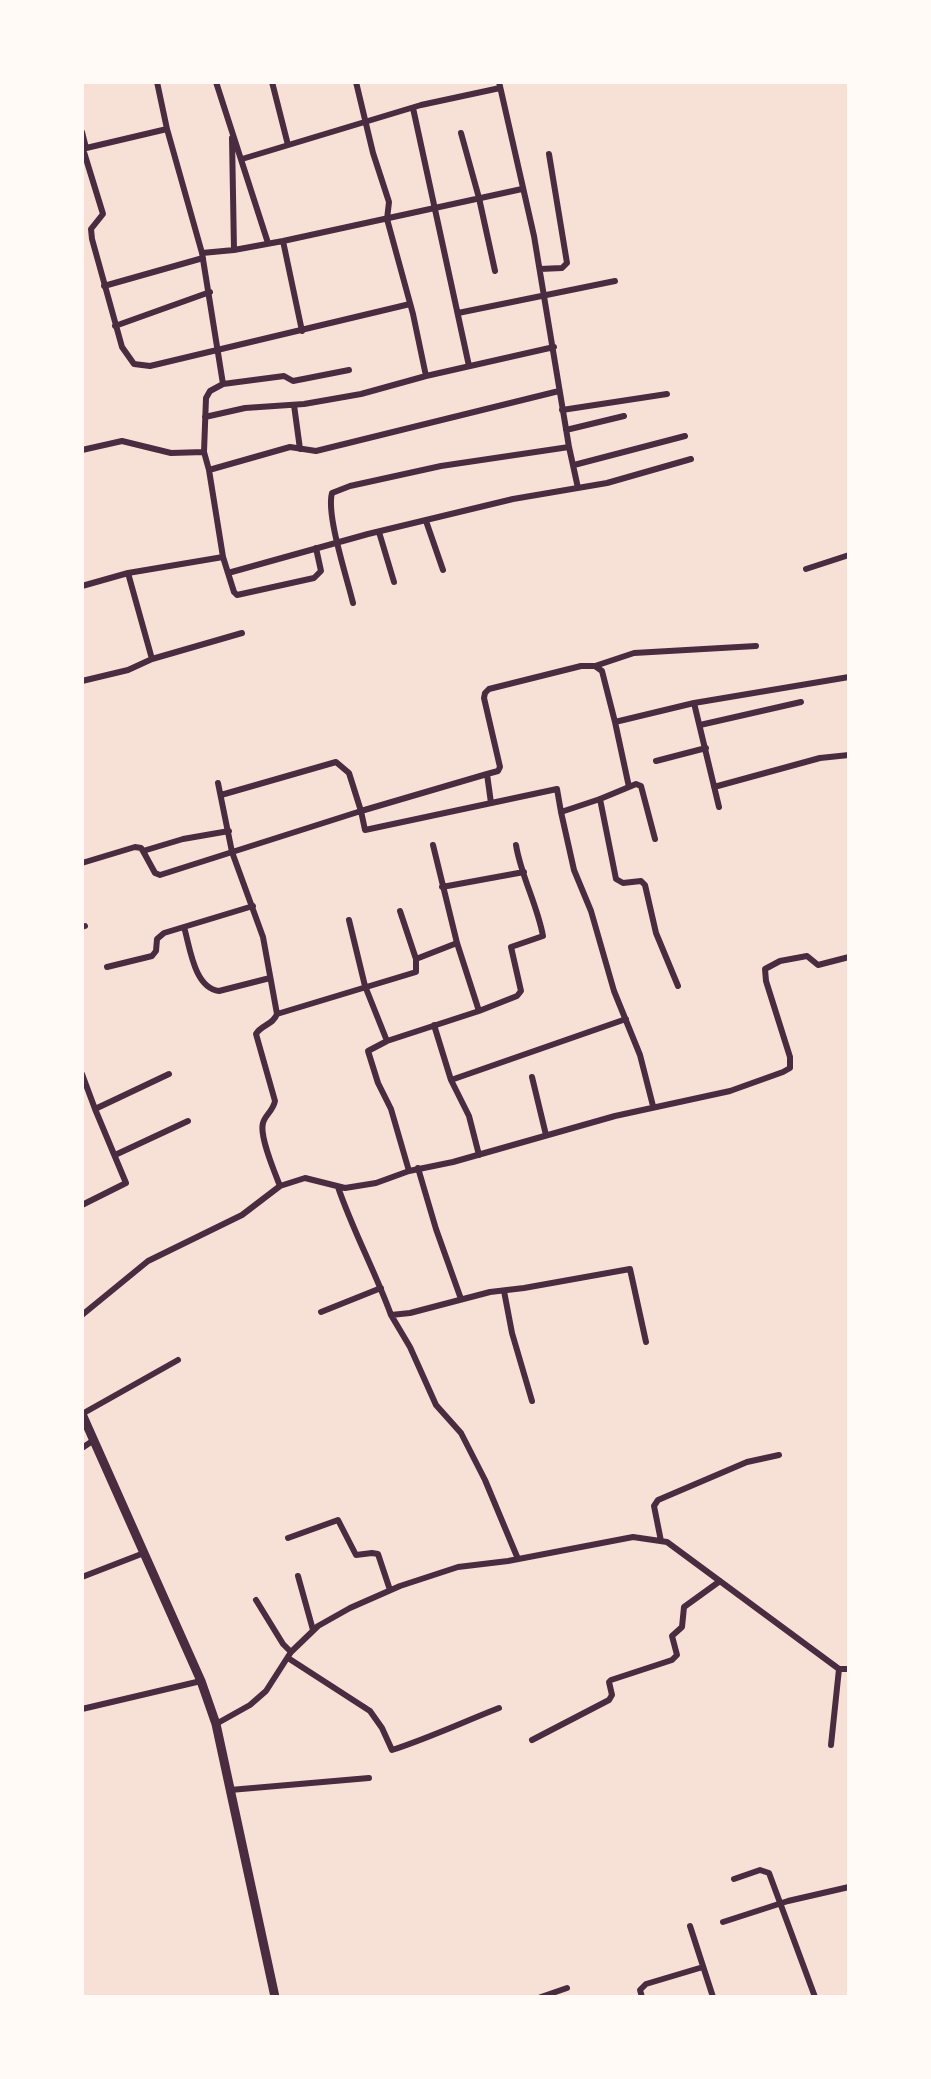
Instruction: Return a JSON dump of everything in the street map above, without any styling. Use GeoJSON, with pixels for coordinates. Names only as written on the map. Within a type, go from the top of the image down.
{"type":"FeatureCollection","features":[{"type":"Feature","properties":{"kind":"main road"},"geometry":{"type":"LineString","coordinates":[[82,1414],[201,1681],[216,1724],[275,1997]]}},
{"type":"Feature","properties":{"kind":"street"},"geometry":{"type":"LineString","coordinates":[[157,82],[202,255],[223,384]]}},
{"type":"Feature","properties":{"kind":"street"},"geometry":{"type":"LineString","coordinates":[[216,82],[268,243]]}},
{"type":"Feature","properties":{"kind":"street"},"geometry":{"type":"LineString","coordinates":[[272,82],[288,145]]}},
{"type":"Feature","properties":{"kind":"street"},"geometry":{"type":"LineString","coordinates":[[356,82],[389,202],[387,219],[426,376]]}},
{"type":"Feature","properties":{"kind":"street"},"geometry":{"type":"LineString","coordinates":[[242,159],[499,85],[540,269],[562,410],[578,488]]}},
{"type":"Feature","properties":{"kind":"street"},"geometry":{"type":"LineString","coordinates":[[413,108],[469,366]]}},
{"type":"Feature","properties":{"kind":"street"},"geometry":{"type":"LineString","coordinates":[[84,149],[167,129]]}},
{"type":"Feature","properties":{"kind":"street"},"geometry":{"type":"LineString","coordinates":[[232,131],[234,250]]}},
{"type":"Feature","properties":{"kind":"street"},"geometry":{"type":"LineString","coordinates":[[82,132],[103,214],[91,232],[115,326],[129,360],[142,366],[410,304]]}},
{"type":"Feature","properties":{"kind":"street"},"geometry":{"type":"LineString","coordinates":[[461,133],[495,271]]}},
{"type":"Feature","properties":{"kind":"street"},"geometry":{"type":"LineString","coordinates":[[540,269],[562,268],[567,263],[549,154]]}},
{"type":"Feature","properties":{"kind":"street"},"geometry":{"type":"LineString","coordinates":[[104,286],[202,255],[283,241],[522,189]]}},
{"type":"Feature","properties":{"kind":"street"},"geometry":{"type":"LineString","coordinates":[[283,241],[302,331]]}},
{"type":"Feature","properties":{"kind":"street"},"geometry":{"type":"LineString","coordinates":[[458,313],[615,281]]}},
{"type":"Feature","properties":{"kind":"street"},"geometry":{"type":"LineString","coordinates":[[115,326],[210,292]]}},
{"type":"Feature","properties":{"kind":"street"},"geometry":{"type":"LineString","coordinates":[[205,417],[245,408],[294,405],[361,394],[554,347]]}},
{"type":"Feature","properties":{"kind":"street"},"geometry":{"type":"LineString","coordinates":[[316,548],[321,571],[314,578],[237,595],[234,592],[223,557],[204,452],[208,394],[223,384],[284,376],[293,381],[349,370]]}},
{"type":"Feature","properties":{"kind":"street"},"geometry":{"type":"LineString","coordinates":[[209,470],[290,447],[316,451],[559,391]]}},
{"type":"Feature","properties":{"kind":"street"},"geometry":{"type":"LineString","coordinates":[[562,410],[667,394]]}},
{"type":"Feature","properties":{"kind":"street"},"geometry":{"type":"LineString","coordinates":[[294,405],[300,449]]}},
{"type":"Feature","properties":{"kind":"street"},"geometry":{"type":"LineString","coordinates":[[566,430],[624,416]]}},
{"type":"Feature","properties":{"kind":"street"},"geometry":{"type":"LineString","coordinates":[[574,465],[685,436]]}},
{"type":"Feature","properties":{"kind":"street"},"geometry":{"type":"LineString","coordinates":[[82,450],[122,441],[171,453],[204,452]]}},
{"type":"Feature","properties":{"kind":"street"},"geometry":{"type":"LineString","coordinates":[[353,603],[338,542],[330,500],[332,493],[441,466],[569,447]]}},
{"type":"Feature","properties":{"kind":"street"},"geometry":{"type":"LineString","coordinates":[[228,573],[338,542],[513,499],[607,483],[691,459]]}},
{"type":"Feature","properties":{"kind":"street"},"geometry":{"type":"LineString","coordinates":[[426,521],[443,570]]}},
{"type":"Feature","properties":{"kind":"street"},"geometry":{"type":"LineString","coordinates":[[379,532],[394,582]]}},
{"type":"Feature","properties":{"kind":"street"},"geometry":{"type":"LineString","coordinates":[[806,569],[849,555]]}},
{"type":"Feature","properties":{"kind":"street"},"geometry":{"type":"LineString","coordinates":[[82,586],[128,573],[223,557]]}},
{"type":"Feature","properties":{"kind":"street"},"geometry":{"type":"LineString","coordinates":[[128,573],[152,659]]}},
{"type":"Feature","properties":{"kind":"street"},"geometry":{"type":"LineString","coordinates":[[82,681],[128,670],[152,659],[242,633]]}},
{"type":"Feature","properties":{"kind":"street"},"geometry":{"type":"LineString","coordinates":[[82,863],[135,847],[141,848],[155,873],[160,875],[498,771],[500,763],[484,698],[485,693],[497,685],[581,666],[595,666],[634,653],[756,646]]}},
{"type":"Feature","properties":{"kind":"street"},"geometry":{"type":"LineString","coordinates":[[595,666],[602,671],[629,787]]}},
{"type":"Feature","properties":{"kind":"street"},"geometry":{"type":"LineString","coordinates":[[615,722],[694,703],[849,677]]}},
{"type":"Feature","properties":{"kind":"street"},"geometry":{"type":"LineString","coordinates":[[700,725],[801,702]]}},
{"type":"Feature","properties":{"kind":"street"},"geometry":{"type":"LineString","coordinates":[[694,703],[719,807]]}},
{"type":"Feature","properties":{"kind":"street"},"geometry":{"type":"LineString","coordinates":[[656,761],[706,748]]}},
{"type":"Feature","properties":{"kind":"street"},"geometry":{"type":"LineString","coordinates":[[714,787],[820,758],[849,755]]}},
{"type":"Feature","properties":{"kind":"street"},"geometry":{"type":"LineString","coordinates":[[221,795],[336,762],[349,773],[365,830],[557,789],[566,847],[591,911],[614,991],[640,1055],[653,1106]]}},
{"type":"Feature","properties":{"kind":"street"},"geometry":{"type":"LineString","coordinates":[[487,774],[491,803]]}},
{"type":"Feature","properties":{"kind":"street"},"geometry":{"type":"LineString","coordinates":[[218,783],[232,852],[263,937],[277,1014],[274,1021],[256,1034],[275,1101],[264,1120],[262,1132],[280,1186]]}},
{"type":"Feature","properties":{"kind":"street"},"geometry":{"type":"LineString","coordinates":[[561,812],[636,784],[641,786],[655,839]]}},
{"type":"Feature","properties":{"kind":"street"},"geometry":{"type":"LineString","coordinates":[[600,799],[616,879],[623,883],[641,881],[645,885],[656,933],[678,986]]}},
{"type":"Feature","properties":{"kind":"street"},"geometry":{"type":"LineString","coordinates":[[143,851],[183,839],[229,831]]}},
{"type":"Feature","properties":{"kind":"street"},"geometry":{"type":"LineString","coordinates":[[433,845],[457,943],[479,1011]]}},
{"type":"Feature","properties":{"kind":"street"},"geometry":{"type":"LineString","coordinates":[[409,1171],[391,1109],[369,1056],[370,1048],[479,1011],[517,996],[521,991],[511,947],[543,936],[524,872],[520,869],[516,845]]}},
{"type":"Feature","properties":{"kind":"street"},"geometry":{"type":"LineString","coordinates":[[442,887],[524,872]]}},
{"type":"Feature","properties":{"kind":"street"},"geometry":{"type":"LineString","coordinates":[[107,967],[152,956],[159,936],[253,906]]}},
{"type":"Feature","properties":{"kind":"street"},"geometry":{"type":"LineString","coordinates":[[277,1014],[416,972],[416,959],[400,911]]}},
{"type":"Feature","properties":{"kind":"street"},"geometry":{"type":"LineString","coordinates":[[349,920],[365,986],[387,1041]]}},
{"type":"Feature","properties":{"kind":"street"},"geometry":{"type":"LineString","coordinates":[[184,927],[197,970],[205,985],[212,990],[270,978]]}},
{"type":"Feature","properties":{"kind":"street"},"geometry":{"type":"LineString","coordinates":[[416,959],[457,943]]}},
{"type":"Feature","properties":{"kind":"street"},"geometry":{"type":"LineString","coordinates":[[82,1315],[148,1261],[242,1215],[280,1186],[305,1178],[338,1187],[376,1183],[418,1168],[479,1155],[653,1106],[730,1091],[789,1069],[790,1057],[765,969],[796,956],[807,956],[818,965],[849,957]]}},
{"type":"Feature","properties":{"kind":"street"},"geometry":{"type":"LineString","coordinates":[[451,1080],[626,1019]]}},
{"type":"Feature","properties":{"kind":"street"},"geometry":{"type":"LineString","coordinates":[[434,1025],[451,1080],[469,1116],[479,1155]]}},
{"type":"Feature","properties":{"kind":"street"},"geometry":{"type":"LineString","coordinates":[[82,1074],[126,1183],[82,1205]]}},
{"type":"Feature","properties":{"kind":"street"},"geometry":{"type":"LineString","coordinates":[[95,1109],[169,1074]]}},
{"type":"Feature","properties":{"kind":"street"},"geometry":{"type":"LineString","coordinates":[[532,1077],[546,1135]]}},
{"type":"Feature","properties":{"kind":"street"},"geometry":{"type":"LineString","coordinates":[[115,1155],[188,1121]]}},
{"type":"Feature","properties":{"kind":"street"},"geometry":{"type":"LineString","coordinates":[[418,1168],[428,1207],[461,1299]]}},
{"type":"Feature","properties":{"kind":"street"},"geometry":{"type":"LineString","coordinates":[[338,1187],[349,1220],[391,1315],[410,1347],[436,1405],[461,1433],[485,1480],[518,1559]]}},
{"type":"Feature","properties":{"kind":"street"},"geometry":{"type":"LineString","coordinates":[[391,1315],[461,1299],[630,1269],[646,1342]]}},
{"type":"Feature","properties":{"kind":"street"},"geometry":{"type":"LineString","coordinates":[[321,1312],[381,1288]]}},
{"type":"Feature","properties":{"kind":"street"},"geometry":{"type":"LineString","coordinates":[[504,1291],[512,1333],[532,1401]]}},
{"type":"Feature","properties":{"kind":"street"},"geometry":{"type":"LineString","coordinates":[[82,1414],[178,1360]]}},
{"type":"Feature","properties":{"kind":"street"},"geometry":{"type":"LineString","coordinates":[[82,1448],[94,1440]]}},
{"type":"Feature","properties":{"kind":"street"},"geometry":{"type":"LineString","coordinates":[[661,1541],[654,1506],[658,1500],[747,1462],[779,1455]]}},
{"type":"Feature","properties":{"kind":"street"},"geometry":{"type":"LineString","coordinates":[[288,1538],[338,1520],[356,1555],[378,1554],[390,1590]]}},
{"type":"Feature","properties":{"kind":"street"},"geometry":{"type":"LineString","coordinates":[[216,1724],[250,1705],[266,1691],[290,1655],[313,1630],[350,1608],[390,1590],[458,1567],[633,1537],[667,1542],[839,1669],[849,1669]]}},
{"type":"Feature","properties":{"kind":"street"},"geometry":{"type":"LineString","coordinates":[[82,1577],[144,1553]]}},
{"type":"Feature","properties":{"kind":"street"},"geometry":{"type":"LineString","coordinates":[[298,1576],[313,1630]]}},
{"type":"Feature","properties":{"kind":"street"},"geometry":{"type":"LineString","coordinates":[[532,1740],[609,1700],[612,1695],[611,1680],[672,1660],[677,1655],[672,1636],[682,1627],[684,1607],[720,1581]]}},
{"type":"Feature","properties":{"kind":"street"},"geometry":{"type":"LineString","coordinates":[[256,1600],[290,1655],[370,1711],[392,1750],[499,1708]]}},
{"type":"Feature","properties":{"kind":"street"},"geometry":{"type":"LineString","coordinates":[[831,1745],[839,1669]]}},
{"type":"Feature","properties":{"kind":"street"},"geometry":{"type":"LineString","coordinates":[[82,1709],[201,1681]]}},
{"type":"Feature","properties":{"kind":"street"},"geometry":{"type":"LineString","coordinates":[[230,1790],[369,1778]]}},
{"type":"Feature","properties":{"kind":"street"},"geometry":{"type":"LineString","coordinates":[[734,1879],[766,1870],[815,1997]]}},
{"type":"Feature","properties":{"kind":"street"},"geometry":{"type":"LineString","coordinates":[[723,1922],[849,1887]]}},
{"type":"Feature","properties":{"kind":"street"},"geometry":{"type":"LineString","coordinates":[[690,1926],[713,1997]]}},
{"type":"Feature","properties":{"kind":"street"},"geometry":{"type":"LineString","coordinates":[[642,1997],[642,1986],[703,1967]]}},
{"type":"Feature","properties":{"kind":"street"},"geometry":{"type":"LineString","coordinates":[[541,1997],[567,1988]]}}]}
